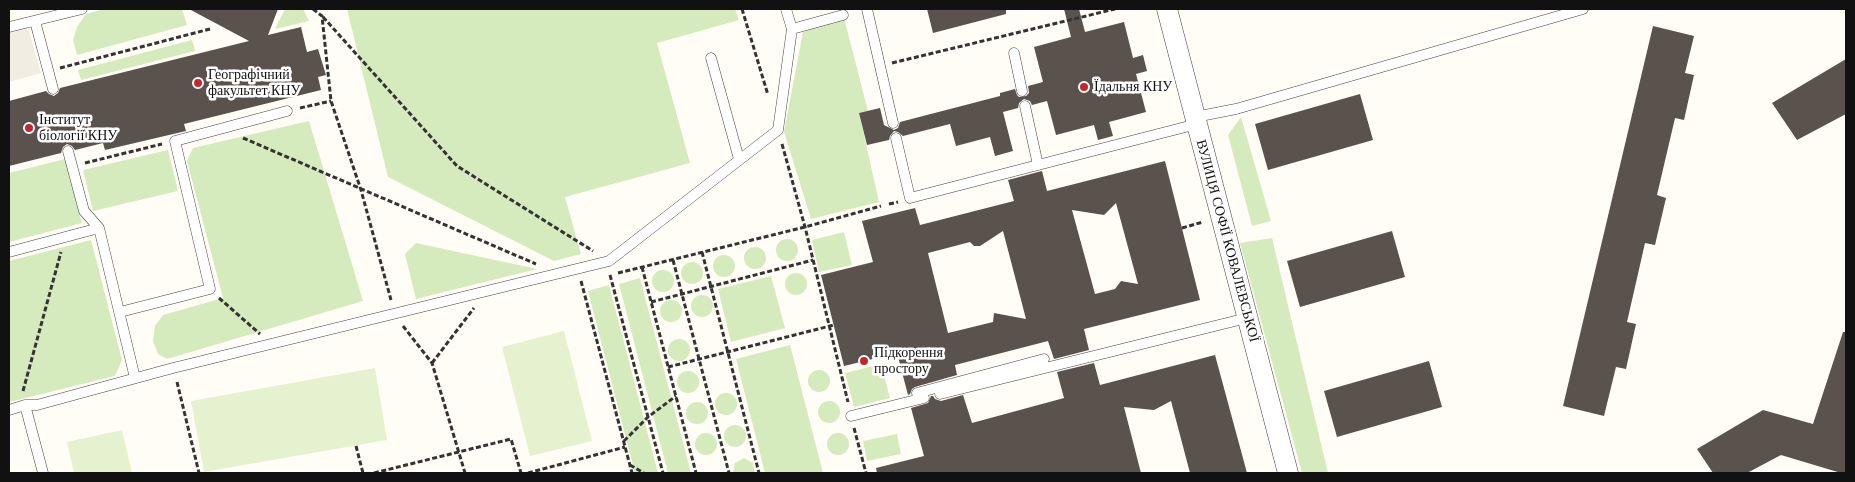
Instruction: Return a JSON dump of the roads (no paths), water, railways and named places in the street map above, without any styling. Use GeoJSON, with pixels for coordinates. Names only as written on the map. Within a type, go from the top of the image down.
{"type":"FeatureCollection","features":[{"type":"Feature","properties":{"kind":"street","name":"ВУЛИЦЯ СОФІЇ КОВАЛЕВСЬКОЇ"},"geometry":{"type":"LineString","coordinates":[[1167,9],[1288,473]]}},
{"type":"Feature","properties":{"kind":"lane"},"geometry":{"type":"LineString","coordinates":[[9,27],[82,9]]}},
{"type":"Feature","properties":{"kind":"lane"},"geometry":{"type":"LineString","coordinates":[[9,410],[36,405],[173,368],[609,261],[778,130],[792,29],[786,9]]}},
{"type":"Feature","properties":{"kind":"lane"},"geometry":{"type":"LineString","coordinates":[[867,9],[893,123]]}},
{"type":"Feature","properties":{"kind":"lane"},"geometry":{"type":"LineString","coordinates":[[896,138],[910,198],[1038,165],[1583,9]]}},
{"type":"Feature","properties":{"kind":"lane"},"geometry":{"type":"LineString","coordinates":[[792,29],[843,15]]}},
{"type":"Feature","properties":{"kind":"lane"},"geometry":{"type":"LineString","coordinates":[[34,21],[53,89]]}},
{"type":"Feature","properties":{"kind":"lane"},"geometry":{"type":"LineString","coordinates":[[1014,54],[1022,91]]}},
{"type":"Feature","properties":{"kind":"lane"},"geometry":{"type":"LineString","coordinates":[[710,58],[739,159]]}},
{"type":"Feature","properties":{"kind":"lane"},"geometry":{"type":"LineString","coordinates":[[1025,106],[1038,165]]}},
{"type":"Feature","properties":{"kind":"lane"},"geometry":{"type":"LineString","coordinates":[[120,312],[210,289],[175,141],[287,111]]}},
{"type":"Feature","properties":{"kind":"lane"},"geometry":{"type":"LineString","coordinates":[[68,152],[84,211],[99,228],[135,378]]}},
{"type":"Feature","properties":{"kind":"lane"},"geometry":{"type":"LineString","coordinates":[[9,252],[99,228]]}},
{"type":"Feature","properties":{"kind":"lane"},"geometry":{"type":"LineString","coordinates":[[851,416],[1247,318]]}},
{"type":"Feature","properties":{"kind":"lane"},"geometry":{"type":"LineString","coordinates":[[919,399],[917,393],[1044,359]]}},
{"type":"Feature","properties":{"kind":"lane"},"geometry":{"type":"LineString","coordinates":[[25,406],[42,473]]}},
{"type":"Feature","properties":{"kind":"place","name":"Географічний факультет КНУ"},"geometry":{"type":"Point","coordinates":[198,83]}},
{"type":"Feature","properties":{"kind":"place","name":"Їдальня КНУ"},"geometry":{"type":"Point","coordinates":[1084,87]}},
{"type":"Feature","properties":{"kind":"place","name":"Інститут біології КНУ"},"geometry":{"type":"Point","coordinates":[29,128]}},
{"type":"Feature","properties":{"kind":"place","name":"Підкорення простору"},"geometry":{"type":"Point","coordinates":[864,361]}}]}
